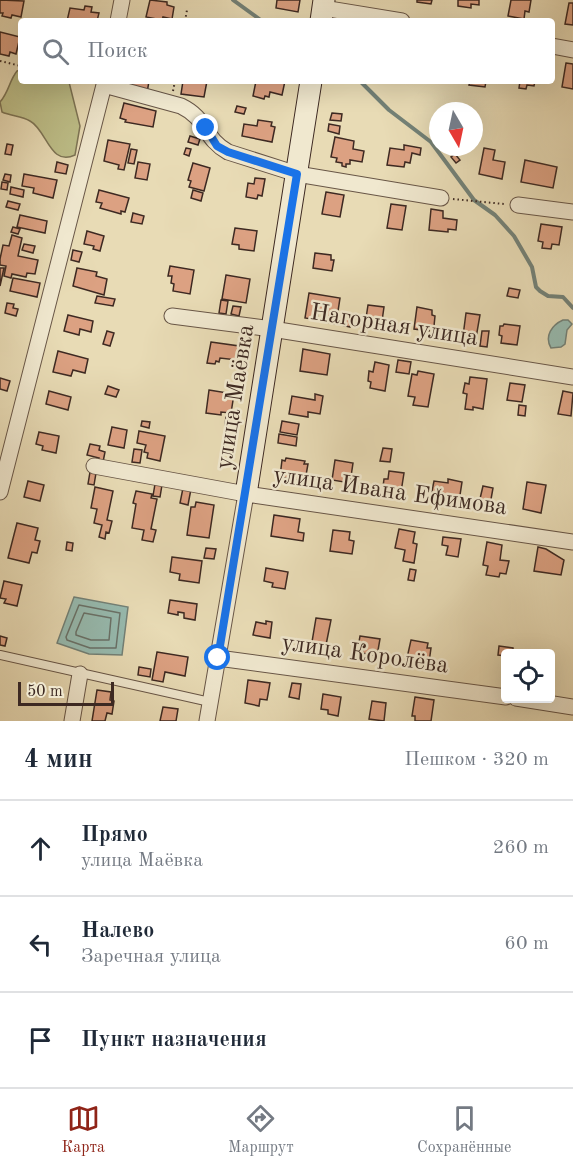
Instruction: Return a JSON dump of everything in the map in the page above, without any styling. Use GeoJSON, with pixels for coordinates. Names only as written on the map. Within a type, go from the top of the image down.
{"type":"FeatureCollection","features":[{"type":"Feature","properties":{"kind":"street"},"geometry":{"type":"LineString","coordinates":[[119,18],[122,0]]}},
{"type":"Feature","properties":{"kind":"street"},"geometry":{"type":"LineString","coordinates":[[322,10],[380,18]]}},
{"type":"Feature","properties":{"kind":"street"},"geometry":{"type":"LineString","coordinates":[[555,47],[573,50]]}},
{"type":"Feature","properties":{"kind":"street"},"geometry":{"type":"LineString","coordinates":[[0,492],[2,474],[105,84]]}},
{"type":"Feature","properties":{"kind":"street"},"geometry":{"type":"LineString","coordinates":[[108,84],[193,111],[200,118],[217,146],[228,152],[297,174],[441,198]]}},
{"type":"Feature","properties":{"kind":"street","name":"улица Маёвка"},"geometry":{"type":"LineString","coordinates":[[207,721],[246,494],[311,84]]}},
{"type":"Feature","properties":{"kind":"street"},"geometry":{"type":"LineString","coordinates":[[518,205],[573,212]]}},
{"type":"Feature","properties":{"kind":"street","name":"Нагорная улица"},"geometry":{"type":"LineString","coordinates":[[172,316],[272,329],[573,377]]}},
{"type":"Feature","properties":{"kind":"street","name":"улица Ивана Ефимова"},"geometry":{"type":"LineString","coordinates":[[94,466],[246,494],[573,542]]}},
{"type":"Feature","properties":{"kind":"street","name":"улица Королёва"},"geometry":{"type":"LineString","coordinates":[[218,658],[501,696]]}},
{"type":"Feature","properties":{"kind":"street"},"geometry":{"type":"LineString","coordinates":[[72,721],[80,674]]}},
{"type":"Feature","properties":{"kind":"street"},"geometry":{"type":"LineString","coordinates":[[544,703],[573,707]]}},
{"type":"Feature","properties":{"kind":"lane"},"geometry":{"type":"LineString","coordinates":[[0,655],[210,702]]}},
{"type":"Feature","properties":{"kind":"path"},"geometry":{"type":"LineString","coordinates":[[186,18],[187,10]]}},
{"type":"Feature","properties":{"kind":"path"},"geometry":{"type":"LineString","coordinates":[[0,61],[18,65]]}},
{"type":"Feature","properties":{"kind":"path"},"geometry":{"type":"LineString","coordinates":[[469,201],[518,205]]}},
{"type":"Feature","properties":{"kind":"green space"},"geometry":{"type":"Polygon","coordinates":[[[17,71],[18,84],[70,84],[80,126],[75,155],[60,156],[54,152],[30,121],[2,112],[0,102],[17,71]]]}},
{"type":"Feature","properties":{"kind":"water"},"geometry":{"type":"Polygon","coordinates":[[[563,320],[568,320],[572,324],[567,330],[565,344],[551,348],[548,339],[550,331],[563,320]]]}},
{"type":"Feature","properties":{"kind":"water"},"geometry":{"type":"Polygon","coordinates":[[[74,597],[128,607],[122,655],[89,654],[57,643],[74,597]]]}},
{"type":"Feature","properties":{"kind":"building"},"geometry":{"type":"Polygon","coordinates":[[[0,0],[24,1],[21,17],[2,16],[0,0]]]}},
{"type":"Feature","properties":{"kind":"building"},"geometry":{"type":"Polygon","coordinates":[[[150,0],[167,2],[167,5],[174,7],[172,18],[146,17],[150,0]]]}},
{"type":"Feature","properties":{"kind":"building"},"geometry":{"type":"Polygon","coordinates":[[[277,0],[300,0],[298,12],[276,8],[277,0]]]}},
{"type":"Feature","properties":{"kind":"building"},"geometry":{"type":"Polygon","coordinates":[[[417,0],[432,0],[431,4],[417,2],[417,0]]]}},
{"type":"Feature","properties":{"kind":"building"},"geometry":{"type":"Polygon","coordinates":[[[458,0],[479,0],[479,5],[471,4],[471,8],[458,6],[458,0]]]}},
{"type":"Feature","properties":{"kind":"building"},"geometry":{"type":"Polygon","coordinates":[[[511,0],[531,0],[529,12],[525,11],[524,18],[508,16],[511,0]]]}},
{"type":"Feature","properties":{"kind":"building"},"geometry":{"type":"Polygon","coordinates":[[[569,3],[573,3],[573,25],[565,24],[569,3]]]}},
{"type":"Feature","properties":{"kind":"building"},"geometry":{"type":"Polygon","coordinates":[[[85,6],[92,7],[91,12],[99,13],[98,18],[68,18],[70,8],[84,10],[85,6]]]}},
{"type":"Feature","properties":{"kind":"building"},"geometry":{"type":"Polygon","coordinates":[[[0,32],[18,36],[16,54],[10,52],[9,56],[0,54],[0,32]]]}},
{"type":"Feature","properties":{"kind":"building"},"geometry":{"type":"Polygon","coordinates":[[[566,63],[573,64],[573,89],[562,87],[566,63]]]}},
{"type":"Feature","properties":{"kind":"building"},"geometry":{"type":"Polygon","coordinates":[[[125,84],[148,84],[147,93],[124,88],[125,84]]]}},
{"type":"Feature","properties":{"kind":"building"},"geometry":{"type":"Polygon","coordinates":[[[183,84],[206,84],[204,97],[181,94],[183,84]]]}},
{"type":"Feature","properties":{"kind":"building"},"geometry":{"type":"Polygon","coordinates":[[[255,84],[284,84],[282,95],[270,92],[269,97],[265,96],[264,99],[253,96],[255,84]]]}},
{"type":"Feature","properties":{"kind":"building"},"geometry":{"type":"Polygon","coordinates":[[[469,84],[486,84],[485,87],[469,84]]]}},
{"type":"Feature","properties":{"kind":"building"},"geometry":{"type":"Polygon","coordinates":[[[520,84],[534,84],[534,86],[527,85],[526,89],[519,88],[520,84]]]}},
{"type":"Feature","properties":{"kind":"building"},"geometry":{"type":"Polygon","coordinates":[[[124,103],[156,111],[153,127],[125,122],[126,120],[120,118],[124,103]]]}},
{"type":"Feature","properties":{"kind":"building"},"geometry":{"type":"Polygon","coordinates":[[[237,106],[246,108],[244,114],[235,112],[237,106]]]}},
{"type":"Feature","properties":{"kind":"building"},"geometry":{"type":"Polygon","coordinates":[[[332,113],[342,114],[341,121],[330,120],[332,113]]]}},
{"type":"Feature","properties":{"kind":"building"},"geometry":{"type":"Polygon","coordinates":[[[258,120],[272,122],[271,126],[275,127],[272,142],[242,136],[244,124],[257,126],[258,120]]]}},
{"type":"Feature","properties":{"kind":"building"},"geometry":{"type":"Polygon","coordinates":[[[329,124],[340,126],[339,134],[328,131],[329,124]]]}},
{"type":"Feature","properties":{"kind":"building"},"geometry":{"type":"Polygon","coordinates":[[[190,136],[200,139],[198,145],[188,142],[190,136]]]}},
{"type":"Feature","properties":{"kind":"building"},"geometry":{"type":"Polygon","coordinates":[[[335,137],[354,141],[353,149],[364,151],[362,162],[350,160],[350,164],[346,164],[346,167],[336,162],[337,158],[331,157],[335,137]]]}},
{"type":"Feature","properties":{"kind":"building"},"geometry":{"type":"Polygon","coordinates":[[[108,140],[130,144],[124,170],[118,169],[119,165],[104,161],[108,140]]]}},
{"type":"Feature","properties":{"kind":"building"},"geometry":{"type":"Polygon","coordinates":[[[7,144],[13,145],[11,155],[5,154],[7,144]]]}},
{"type":"Feature","properties":{"kind":"building"},"geometry":{"type":"Polygon","coordinates":[[[404,145],[421,148],[420,155],[412,153],[410,163],[405,162],[404,167],[387,165],[390,148],[404,150],[404,145]]]}},
{"type":"Feature","properties":{"kind":"building"},"geometry":{"type":"Polygon","coordinates":[[[186,148],[191,149],[189,156],[184,154],[186,148]]]}},
{"type":"Feature","properties":{"kind":"building"},"geometry":{"type":"Polygon","coordinates":[[[484,148],[495,150],[493,160],[505,162],[502,179],[479,174],[484,148]]]}},
{"type":"Feature","properties":{"kind":"building"},"geometry":{"type":"Polygon","coordinates":[[[131,149],[137,150],[134,164],[128,163],[131,149]]]}},
{"type":"Feature","properties":{"kind":"building"},"geometry":{"type":"Polygon","coordinates":[[[457,156],[460,160],[456,163],[451,157],[457,156]]]}},
{"type":"Feature","properties":{"kind":"building"},"geometry":{"type":"Polygon","coordinates":[[[525,160],[557,167],[553,188],[521,182],[525,160]]]}},
{"type":"Feature","properties":{"kind":"building"},"geometry":{"type":"Polygon","coordinates":[[[57,162],[68,165],[66,174],[55,172],[57,162]]]}},
{"type":"Feature","properties":{"kind":"building"},"geometry":{"type":"Polygon","coordinates":[[[138,162],[150,164],[147,180],[135,178],[138,162]]]}},
{"type":"Feature","properties":{"kind":"building"},"geometry":{"type":"Polygon","coordinates":[[[193,163],[210,168],[204,191],[189,187],[191,181],[188,180],[193,163]]]}},
{"type":"Feature","properties":{"kind":"building"},"geometry":{"type":"Polygon","coordinates":[[[5,174],[11,175],[10,182],[3,180],[5,174]]]}},
{"type":"Feature","properties":{"kind":"building"},"geometry":{"type":"Polygon","coordinates":[[[24,174],[57,180],[53,198],[33,193],[34,188],[22,186],[24,174]]]}},
{"type":"Feature","properties":{"kind":"building"},"geometry":{"type":"Polygon","coordinates":[[[255,178],[265,179],[262,196],[258,195],[257,199],[246,197],[248,183],[254,184],[255,178]]]}},
{"type":"Feature","properties":{"kind":"building"},"geometry":{"type":"Polygon","coordinates":[[[2,182],[8,183],[7,190],[1,189],[2,182]]]}},
{"type":"Feature","properties":{"kind":"building"},"geometry":{"type":"Polygon","coordinates":[[[11,187],[24,190],[23,197],[10,194],[11,187]]]}},
{"type":"Feature","properties":{"kind":"building"},"geometry":{"type":"Polygon","coordinates":[[[99,190],[129,198],[125,212],[121,211],[121,214],[100,208],[102,203],[96,202],[99,190]]]}},
{"type":"Feature","properties":{"kind":"building"},"geometry":{"type":"Polygon","coordinates":[[[193,190],[203,193],[201,201],[191,198],[193,190]]]}},
{"type":"Feature","properties":{"kind":"building"},"geometry":{"type":"Polygon","coordinates":[[[326,192],[344,195],[340,217],[322,214],[326,192]]]}},
{"type":"Feature","properties":{"kind":"building"},"geometry":{"type":"Polygon","coordinates":[[[8,201],[20,204],[18,210],[6,207],[8,201]]]}},
{"type":"Feature","properties":{"kind":"building"},"geometry":{"type":"Polygon","coordinates":[[[391,204],[406,206],[402,230],[387,228],[391,204]]]}},
{"type":"Feature","properties":{"kind":"building"},"geometry":{"type":"Polygon","coordinates":[[[431,209],[443,211],[443,218],[457,220],[456,230],[448,229],[448,232],[429,230],[431,209]]]}},
{"type":"Feature","properties":{"kind":"building"},"geometry":{"type":"Polygon","coordinates":[[[133,213],[144,216],[142,224],[131,222],[133,213]]]}},
{"type":"Feature","properties":{"kind":"building"},"geometry":{"type":"Polygon","coordinates":[[[20,215],[47,221],[45,233],[17,227],[20,215]]]}},
{"type":"Feature","properties":{"kind":"building"},"geometry":{"type":"Polygon","coordinates":[[[541,224],[562,227],[559,245],[552,244],[551,249],[542,248],[543,242],[538,241],[541,224]]]}},
{"type":"Feature","properties":{"kind":"building"},"geometry":{"type":"Polygon","coordinates":[[[13,227],[20,229],[18,234],[11,232],[13,227]]]}},
{"type":"Feature","properties":{"kind":"building"},"geometry":{"type":"Polygon","coordinates":[[[235,228],[257,231],[254,251],[239,249],[239,245],[232,244],[235,228]]]}},
{"type":"Feature","properties":{"kind":"building"},"geometry":{"type":"Polygon","coordinates":[[[87,231],[104,236],[100,251],[93,249],[94,246],[84,244],[87,231]]]}},
{"type":"Feature","properties":{"kind":"building"},"geometry":{"type":"Polygon","coordinates":[[[12,235],[22,238],[18,256],[38,260],[35,274],[27,273],[26,277],[12,274],[11,278],[4,276],[6,266],[0,265],[0,259],[3,245],[9,246],[12,235]]]}},
{"type":"Feature","properties":{"kind":"building"},"geometry":{"type":"Polygon","coordinates":[[[24,244],[35,246],[33,253],[22,250],[24,244]]]}},
{"type":"Feature","properties":{"kind":"building"},"geometry":{"type":"Polygon","coordinates":[[[73,250],[82,252],[79,262],[71,260],[73,250]]]}},
{"type":"Feature","properties":{"kind":"building"},"geometry":{"type":"Polygon","coordinates":[[[315,253],[331,255],[331,260],[334,260],[332,271],[313,268],[315,253]]]}},
{"type":"Feature","properties":{"kind":"building"},"geometry":{"type":"Polygon","coordinates":[[[170,266],[194,270],[190,294],[173,291],[172,276],[168,276],[170,266]]]}},
{"type":"Feature","properties":{"kind":"building"},"geometry":{"type":"Polygon","coordinates":[[[0,268],[4,268],[0,286],[0,268]]]}},
{"type":"Feature","properties":{"kind":"building"},"geometry":{"type":"Polygon","coordinates":[[[77,268],[97,272],[96,276],[107,279],[104,295],[73,286],[77,268]]]}},
{"type":"Feature","properties":{"kind":"building"},"geometry":{"type":"Polygon","coordinates":[[[226,275],[250,279],[246,303],[222,299],[226,275]]]}},
{"type":"Feature","properties":{"kind":"building"},"geometry":{"type":"Polygon","coordinates":[[[13,278],[40,283],[37,297],[10,291],[13,278]]]}},
{"type":"Feature","properties":{"kind":"building"},"geometry":{"type":"Polygon","coordinates":[[[509,288],[520,290],[518,298],[507,296],[509,288]]]}},
{"type":"Feature","properties":{"kind":"building"},"geometry":{"type":"Polygon","coordinates":[[[309,293],[340,298],[336,324],[325,322],[327,312],[318,311],[317,320],[305,318],[309,293]]]}},
{"type":"Feature","properties":{"kind":"building"},"geometry":{"type":"Polygon","coordinates":[[[97,296],[115,299],[113,306],[95,303],[97,296]]]}},
{"type":"Feature","properties":{"kind":"building"},"geometry":{"type":"Polygon","coordinates":[[[221,300],[228,301],[226,314],[219,313],[221,300]]]}},
{"type":"Feature","properties":{"kind":"building"},"geometry":{"type":"Polygon","coordinates":[[[7,303],[14,304],[13,308],[18,309],[16,316],[5,313],[7,303]]]}},
{"type":"Feature","properties":{"kind":"building"},"geometry":{"type":"Polygon","coordinates":[[[368,305],[384,307],[381,328],[365,325],[368,305]]]}},
{"type":"Feature","properties":{"kind":"building"},"geometry":{"type":"Polygon","coordinates":[[[233,306],[241,307],[239,316],[231,314],[233,306]]]}},
{"type":"Feature","properties":{"kind":"building"},"geometry":{"type":"Polygon","coordinates":[[[417,307],[432,310],[432,315],[435,316],[434,326],[430,326],[429,331],[414,329],[417,307]]]}},
{"type":"Feature","properties":{"kind":"building"},"geometry":{"type":"Polygon","coordinates":[[[343,313],[352,315],[350,327],[341,325],[343,313]]]}},
{"type":"Feature","properties":{"kind":"building"},"geometry":{"type":"Polygon","coordinates":[[[466,313],[480,315],[476,338],[463,336],[466,313]]]}},
{"type":"Feature","properties":{"kind":"building"},"geometry":{"type":"Polygon","coordinates":[[[68,315],[93,321],[91,332],[80,329],[79,335],[64,331],[68,315]]]}},
{"type":"Feature","properties":{"kind":"building"},"geometry":{"type":"Polygon","coordinates":[[[504,324],[520,326],[517,345],[501,343],[500,326],[504,324]]]}},
{"type":"Feature","properties":{"kind":"building"},"geometry":{"type":"Polygon","coordinates":[[[107,331],[114,333],[110,346],[103,344],[107,331]]]}},
{"type":"Feature","properties":{"kind":"building"},"geometry":{"type":"Polygon","coordinates":[[[482,331],[489,331],[487,347],[480,346],[482,331]]]}},
{"type":"Feature","properties":{"kind":"building"},"geometry":{"type":"Polygon","coordinates":[[[211,342],[239,346],[237,360],[220,358],[215,364],[207,363],[211,342]]]}},
{"type":"Feature","properties":{"kind":"building"},"geometry":{"type":"Polygon","coordinates":[[[303,349],[330,354],[327,375],[300,371],[303,349]]]}},
{"type":"Feature","properties":{"kind":"building"},"geometry":{"type":"Polygon","coordinates":[[[58,351],[88,359],[85,373],[73,370],[71,376],[53,372],[58,351]]]}},
{"type":"Feature","properties":{"kind":"building"},"geometry":{"type":"Polygon","coordinates":[[[398,360],[411,362],[409,374],[396,372],[398,360]]]}},
{"type":"Feature","properties":{"kind":"building"},"geometry":{"type":"Polygon","coordinates":[[[375,362],[389,365],[385,391],[370,388],[369,371],[373,372],[375,362]]]}},
{"type":"Feature","properties":{"kind":"building"},"geometry":{"type":"Polygon","coordinates":[[[418,371],[434,374],[428,407],[413,405],[415,397],[408,396],[412,374],[417,375],[418,371]]]}},
{"type":"Feature","properties":{"kind":"building"},"geometry":{"type":"Polygon","coordinates":[[[470,377],[487,379],[483,409],[473,407],[473,410],[465,409],[467,394],[463,393],[465,383],[469,384],[470,377]]]}},
{"type":"Feature","properties":{"kind":"building"},"geometry":{"type":"Polygon","coordinates":[[[0,378],[10,381],[7,391],[0,389],[0,378]]]}},
{"type":"Feature","properties":{"kind":"building"},"geometry":{"type":"Polygon","coordinates":[[[510,383],[525,385],[522,402],[507,400],[510,383]]]}},
{"type":"Feature","properties":{"kind":"building"},"geometry":{"type":"Polygon","coordinates":[[[108,386],[119,390],[116,397],[105,394],[108,386]]]}},
{"type":"Feature","properties":{"kind":"building"},"geometry":{"type":"Polygon","coordinates":[[[209,390],[234,394],[231,413],[221,412],[221,415],[206,413],[209,390]]]}},
{"type":"Feature","properties":{"kind":"building"},"geometry":{"type":"Polygon","coordinates":[[[49,391],[71,397],[68,410],[46,404],[49,391]]]}},
{"type":"Feature","properties":{"kind":"building"},"geometry":{"type":"Polygon","coordinates":[[[563,391],[573,393],[571,416],[558,414],[563,391]]]}},
{"type":"Feature","properties":{"kind":"building"},"geometry":{"type":"Polygon","coordinates":[[[315,394],[323,396],[320,414],[308,412],[308,417],[289,414],[292,396],[315,400],[315,394]]]}},
{"type":"Feature","properties":{"kind":"building"},"geometry":{"type":"Polygon","coordinates":[[[519,405],[526,406],[525,416],[518,415],[519,405]]]}},
{"type":"Feature","properties":{"kind":"building"},"geometry":{"type":"Polygon","coordinates":[[[226,417],[238,419],[237,427],[225,425],[226,417]]]}},
{"type":"Feature","properties":{"kind":"building"},"geometry":{"type":"Polygon","coordinates":[[[142,421],[150,422],[149,428],[141,426],[142,421]]]}},
{"type":"Feature","properties":{"kind":"building"},"geometry":{"type":"Polygon","coordinates":[[[282,421],[299,424],[297,435],[280,432],[282,421]]]}},
{"type":"Feature","properties":{"kind":"building"},"geometry":{"type":"Polygon","coordinates":[[[112,427],[127,430],[124,448],[108,445],[112,427]]]}},
{"type":"Feature","properties":{"kind":"building"},"geometry":{"type":"Polygon","coordinates":[[[139,431],[165,436],[160,461],[147,458],[148,453],[144,452],[146,445],[137,443],[139,431]]]}},
{"type":"Feature","properties":{"kind":"building"},"geometry":{"type":"Polygon","coordinates":[[[39,432],[59,436],[56,453],[42,450],[43,446],[36,444],[39,432]]]}},
{"type":"Feature","properties":{"kind":"building"},"geometry":{"type":"Polygon","coordinates":[[[279,434],[297,437],[296,446],[278,443],[279,434]]]}},
{"type":"Feature","properties":{"kind":"building"},"geometry":{"type":"Polygon","coordinates":[[[90,444],[100,446],[99,450],[105,452],[103,462],[98,461],[99,458],[87,455],[90,444]]]}},
{"type":"Feature","properties":{"kind":"building"},"geometry":{"type":"Polygon","coordinates":[[[383,448],[392,449],[390,462],[380,461],[383,448]]]}},
{"type":"Feature","properties":{"kind":"building"},"geometry":{"type":"Polygon","coordinates":[[[134,449],[142,450],[140,463],[132,462],[134,449]]]}},
{"type":"Feature","properties":{"kind":"building"},"geometry":{"type":"Polygon","coordinates":[[[286,458],[305,461],[304,464],[308,464],[305,481],[280,477],[282,460],[285,461],[286,458]]]}},
{"type":"Feature","properties":{"kind":"building"},"geometry":{"type":"Polygon","coordinates":[[[335,460],[353,463],[350,483],[332,480],[335,460]]]}},
{"type":"Feature","properties":{"kind":"building"},"geometry":{"type":"Polygon","coordinates":[[[389,471],[404,473],[401,492],[386,490],[386,487],[383,487],[384,479],[388,479],[389,471]]]}},
{"type":"Feature","properties":{"kind":"building"},"geometry":{"type":"Polygon","coordinates":[[[90,472],[96,473],[94,485],[88,484],[90,472]]]}},
{"type":"Feature","properties":{"kind":"building"},"geometry":{"type":"Polygon","coordinates":[[[448,479],[462,482],[460,495],[454,495],[453,500],[431,496],[434,481],[448,483],[448,479]]]}},
{"type":"Feature","properties":{"kind":"building"},"geometry":{"type":"Polygon","coordinates":[[[28,481],[44,485],[40,501],[24,497],[28,481]]]}},
{"type":"Feature","properties":{"kind":"building"},"geometry":{"type":"Polygon","coordinates":[[[527,482],[546,485],[541,513],[523,509],[527,482]]]}},
{"type":"Feature","properties":{"kind":"building"},"geometry":{"type":"Polygon","coordinates":[[[155,484],[162,485],[160,497],[153,496],[155,484]]]}},
{"type":"Feature","properties":{"kind":"building"},"geometry":{"type":"Polygon","coordinates":[[[483,486],[493,488],[490,505],[479,503],[483,486]]]}},
{"type":"Feature","properties":{"kind":"building"},"geometry":{"type":"Polygon","coordinates":[[[95,487],[113,491],[107,520],[112,521],[105,539],[99,537],[102,525],[94,523],[97,509],[91,508],[95,487]]]}},
{"type":"Feature","properties":{"kind":"building"},"geometry":{"type":"Polygon","coordinates":[[[183,488],[191,489],[188,505],[180,503],[183,488]]]}},
{"type":"Feature","properties":{"kind":"building"},"geometry":{"type":"Polygon","coordinates":[[[136,491],[152,494],[151,498],[157,499],[151,529],[156,530],[153,542],[142,540],[144,530],[132,528],[136,491]]]}},
{"type":"Feature","properties":{"kind":"building"},"geometry":{"type":"Polygon","coordinates":[[[196,502],[214,505],[209,538],[187,535],[191,507],[195,507],[196,502]]]}},
{"type":"Feature","properties":{"kind":"building"},"geometry":{"type":"Polygon","coordinates":[[[274,515],[300,519],[298,532],[304,533],[303,541],[271,536],[274,515]]]}},
{"type":"Feature","properties":{"kind":"building"},"geometry":{"type":"Polygon","coordinates":[[[17,523],[38,528],[35,540],[40,541],[37,553],[32,552],[29,563],[8,558],[17,523]]]}},
{"type":"Feature","properties":{"kind":"building"},"geometry":{"type":"Polygon","coordinates":[[[399,529],[415,532],[413,543],[417,544],[414,563],[403,561],[405,550],[395,548],[399,529]]]}},
{"type":"Feature","properties":{"kind":"building"},"geometry":{"type":"Polygon","coordinates":[[[333,530],[350,532],[349,540],[354,541],[352,554],[330,551],[333,530]]]}},
{"type":"Feature","properties":{"kind":"building"},"geometry":{"type":"Polygon","coordinates":[[[443,537],[461,539],[458,557],[446,555],[448,546],[442,545],[443,537]]]}},
{"type":"Feature","properties":{"kind":"building"},"geometry":{"type":"Polygon","coordinates":[[[67,542],[73,543],[72,551],[66,550],[67,542]]]}},
{"type":"Feature","properties":{"kind":"building"},"geometry":{"type":"Polygon","coordinates":[[[487,542],[502,545],[500,560],[509,561],[506,574],[500,573],[499,577],[486,575],[488,566],[483,565],[487,542]]]}},
{"type":"Feature","properties":{"kind":"building"},"geometry":{"type":"Polygon","coordinates":[[[538,547],[564,560],[561,575],[534,571],[538,547]]]}},
{"type":"Feature","properties":{"kind":"building"},"geometry":{"type":"Polygon","coordinates":[[[206,548],[216,549],[214,559],[204,558],[206,548]]]}},
{"type":"Feature","properties":{"kind":"building"},"geometry":{"type":"Polygon","coordinates":[[[172,557],[202,561],[199,583],[179,580],[180,574],[170,572],[172,557]]]}},
{"type":"Feature","properties":{"kind":"building"},"geometry":{"type":"Polygon","coordinates":[[[266,568],[288,572],[285,589],[272,587],[273,583],[264,581],[266,568]]]}},
{"type":"Feature","properties":{"kind":"building"},"geometry":{"type":"Polygon","coordinates":[[[410,569],[416,570],[414,581],[408,580],[410,569]]]}},
{"type":"Feature","properties":{"kind":"building"},"geometry":{"type":"Polygon","coordinates":[[[4,581],[22,585],[17,606],[4,603],[6,599],[0,598],[4,581]]]}},
{"type":"Feature","properties":{"kind":"building"},"geometry":{"type":"Polygon","coordinates":[[[170,600],[197,604],[195,620],[184,618],[184,613],[178,612],[178,615],[168,613],[170,600]]]}},
{"type":"Feature","properties":{"kind":"building"},"geometry":{"type":"Polygon","coordinates":[[[316,618],[331,620],[326,645],[312,642],[316,618]]]}},
{"type":"Feature","properties":{"kind":"building"},"geometry":{"type":"Polygon","coordinates":[[[266,621],[272,622],[270,638],[253,635],[256,622],[266,624],[266,621]]]}},
{"type":"Feature","properties":{"kind":"building"},"geometry":{"type":"Polygon","coordinates":[[[0,636],[7,638],[5,646],[0,645],[0,636]]]}},
{"type":"Feature","properties":{"kind":"building"},"geometry":{"type":"Polygon","coordinates":[[[360,636],[380,639],[377,656],[362,653],[363,649],[358,648],[360,636]]]}},
{"type":"Feature","properties":{"kind":"building"},"geometry":{"type":"Polygon","coordinates":[[[411,640],[428,643],[427,648],[431,648],[429,662],[407,658],[411,640]]]}},
{"type":"Feature","properties":{"kind":"building"},"geometry":{"type":"Polygon","coordinates":[[[499,646],[513,648],[501,649],[501,655],[498,655],[499,646]]]}},
{"type":"Feature","properties":{"kind":"building"},"geometry":{"type":"Polygon","coordinates":[[[157,652],[188,657],[185,676],[165,672],[163,682],[152,680],[157,652]]]}},
{"type":"Feature","properties":{"kind":"building"},"geometry":{"type":"Polygon","coordinates":[[[139,667],[151,669],[150,677],[138,675],[139,667]]]}},
{"type":"Feature","properties":{"kind":"building"},"geometry":{"type":"Polygon","coordinates":[[[248,680],[270,683],[267,700],[260,699],[259,706],[245,703],[248,680]]]}},
{"type":"Feature","properties":{"kind":"building"},"geometry":{"type":"Polygon","coordinates":[[[292,683],[301,684],[299,699],[289,697],[292,683]]]}},
{"type":"Feature","properties":{"kind":"building"},"geometry":{"type":"Polygon","coordinates":[[[97,690],[111,692],[110,700],[114,701],[112,714],[107,713],[105,721],[92,721],[97,690]]]}},
{"type":"Feature","properties":{"kind":"building"},"geometry":{"type":"Polygon","coordinates":[[[323,694],[341,697],[338,716],[328,714],[328,710],[321,709],[323,694]]]}},
{"type":"Feature","properties":{"kind":"building"},"geometry":{"type":"Polygon","coordinates":[[[415,697],[434,700],[431,721],[415,721],[415,716],[412,716],[415,697]]]}},
{"type":"Feature","properties":{"kind":"building"},"geometry":{"type":"Polygon","coordinates":[[[372,701],[386,703],[384,721],[369,719],[372,701]]]}},
{"type":"Feature","properties":{"kind":"building"},"geometry":{"type":"Polygon","coordinates":[[[163,707],[178,709],[176,721],[160,721],[163,707]]]}},
{"type":"Feature","properties":{"kind":"waterway"},"geometry":{"type":"LineString","coordinates":[[233,0],[258,18]]}},
{"type":"Feature","properties":{"kind":"waterway"},"geometry":{"type":"LineString","coordinates":[[363,84],[389,110],[431,142],[474,200],[495,215],[514,236],[532,267],[536,287],[548,296],[563,297],[573,308]]}},
{"type":"Feature","properties":{"kind":"route"},"geometry":{"type":"LineString","coordinates":[[206,128],[217,146],[228,152],[297,174],[218,658]]}}]}
